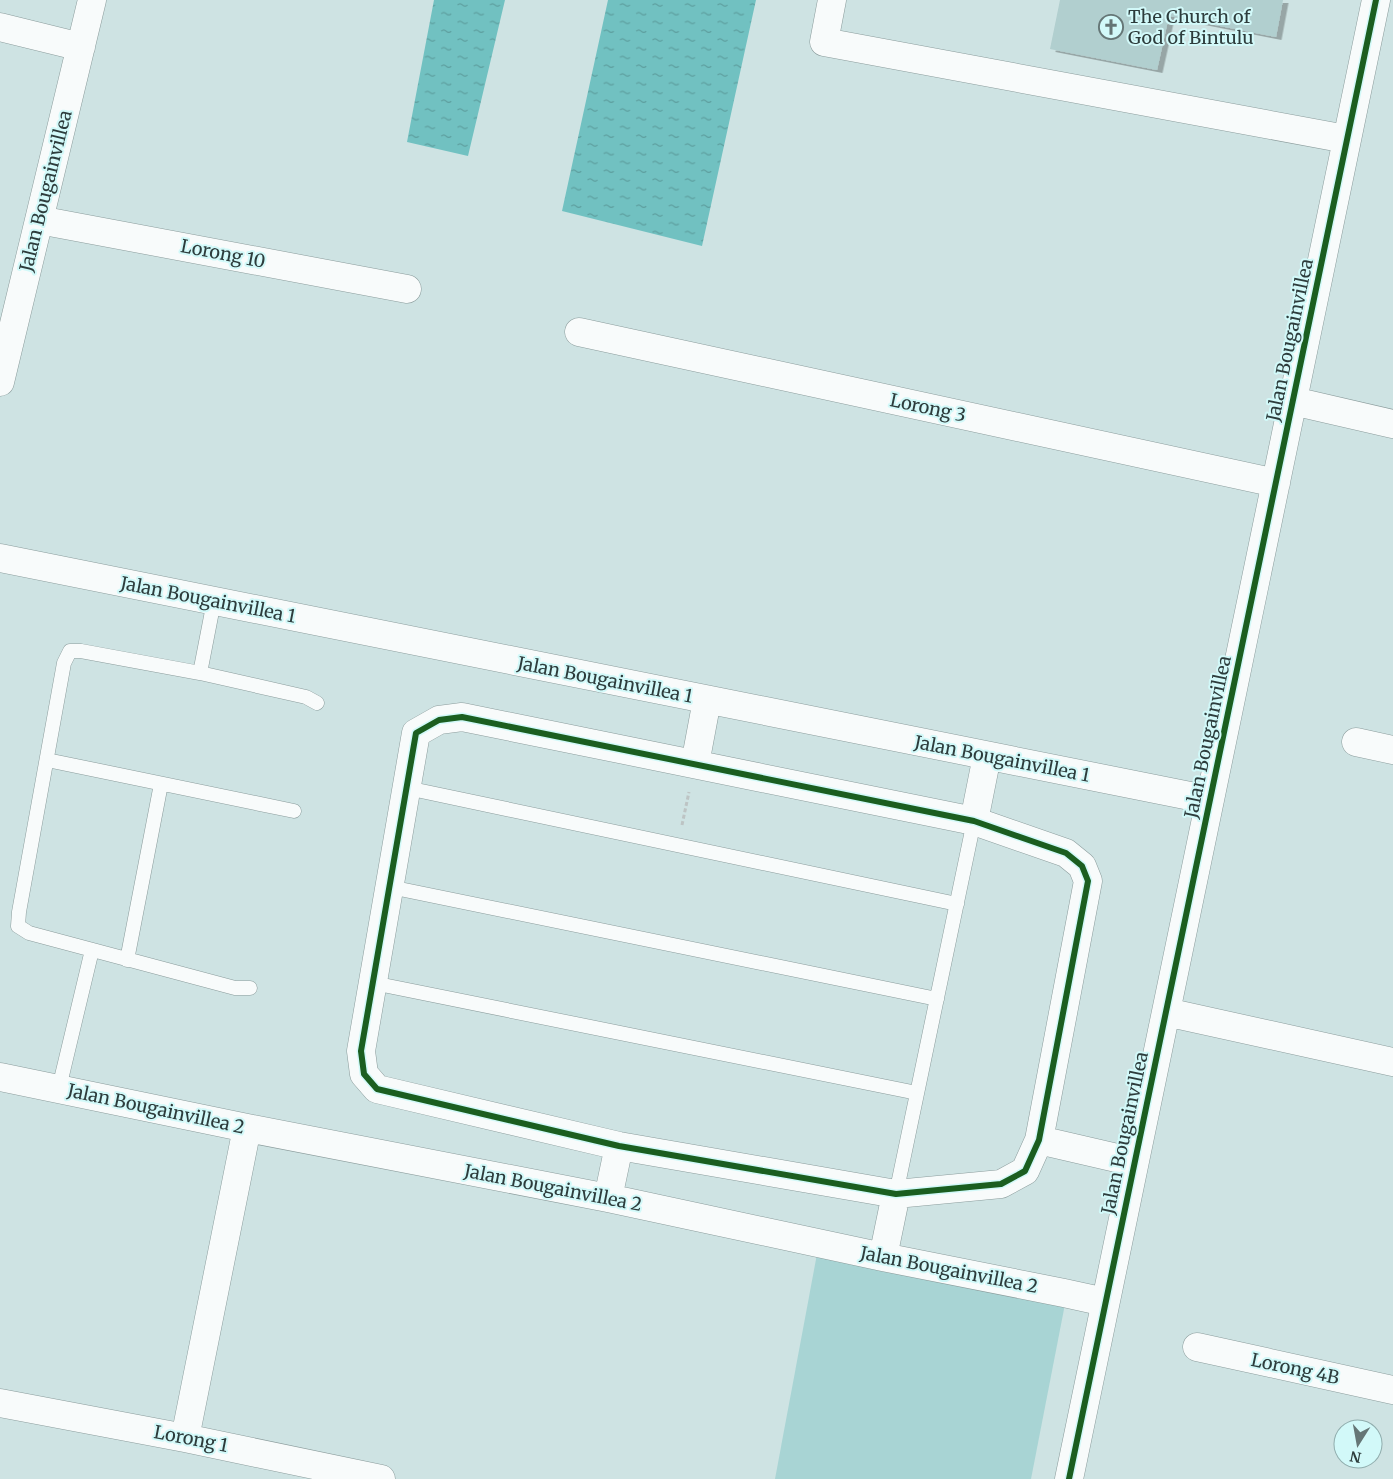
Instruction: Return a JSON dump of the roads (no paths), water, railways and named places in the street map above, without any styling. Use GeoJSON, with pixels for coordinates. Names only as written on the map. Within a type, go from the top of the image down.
{"type":"FeatureCollection","features":[{"type":"Feature","properties":{"kind":"street","name":"Jalan Bougainvillea"},"geometry":{"type":"LineString","coordinates":[[0,382],[92,0]]}},
{"type":"Feature","properties":{"kind":"street"},"geometry":{"type":"LineString","coordinates":[[832,0],[824,42],[1346,140]]}},
{"type":"Feature","properties":{"kind":"street","name":"Jalan Bougainvillea"},"geometry":{"type":"LineString","coordinates":[[1069,1479],[1376,0]]}},
{"type":"Feature","properties":{"kind":"street"},"geometry":{"type":"LineString","coordinates":[[0,27],[81,47]]}},
{"type":"Feature","properties":{"kind":"street","name":"Lorong 10"},"geometry":{"type":"LineString","coordinates":[[39,220],[407,289]]}},
{"type":"Feature","properties":{"kind":"street","name":"Lorong 3"},"geometry":{"type":"LineString","coordinates":[[579,332],[1276,483]]}},
{"type":"Feature","properties":{"kind":"street"},"geometry":{"type":"LineString","coordinates":[[1293,401],[1393,424]]}},
{"type":"Feature","properties":{"kind":"street","name":"Jalan Bougainvillea 1"},"geometry":{"type":"LineString","coordinates":[[0,558],[1210,800]]}},
{"type":"Feature","properties":{"kind":"street"},"geometry":{"type":"LineString","coordinates":[[694,764],[707,700]]}},
{"type":"Feature","properties":{"kind":"street"},"geometry":{"type":"LineString","coordinates":[[462,717],[974,820],[1066,853],[1082,866],[1088,881],[1039,1140],[1025,1171],[1001,1184],[896,1194],[619,1146],[377,1089],[364,1074],[361,1051],[407,788],[416,733],[439,720],[462,717]]}},
{"type":"Feature","properties":{"kind":"street"},"geometry":{"type":"LineString","coordinates":[[1356,742],[1393,750]]}},
{"type":"Feature","properties":{"kind":"street"},"geometry":{"type":"LineString","coordinates":[[974,820],[988,756]]}},
{"type":"Feature","properties":{"kind":"street"},"geometry":{"type":"LineString","coordinates":[[1166,1012],[1393,1062]]}},
{"type":"Feature","properties":{"kind":"street","name":"Jalan Bougainvillea 2"},"geometry":{"type":"LineString","coordinates":[[0,1077],[247,1128],[608,1198],[883,1258],[1105,1302]]}},
{"type":"Feature","properties":{"kind":"street"},"geometry":{"type":"LineString","coordinates":[[185,1438],[247,1128]]}},
{"type":"Feature","properties":{"kind":"street"},"geometry":{"type":"LineString","coordinates":[[1039,1140],[1134,1162]]}},
{"type":"Feature","properties":{"kind":"street"},"geometry":{"type":"LineString","coordinates":[[608,1198],[619,1146]]}},
{"type":"Feature","properties":{"kind":"street"},"geometry":{"type":"LineString","coordinates":[[883,1258],[896,1194]]}},
{"type":"Feature","properties":{"kind":"street","name":"Lorong 4B"},"geometry":{"type":"LineString","coordinates":[[1197,1348],[1393,1390]]}},
{"type":"Feature","properties":{"kind":"street","name":"Lorong 1"},"geometry":{"type":"LineString","coordinates":[[0,1403],[185,1438],[381,1479]]}},
{"type":"Feature","properties":{"kind":"lane"},"geometry":{"type":"LineString","coordinates":[[200,673],[214,601]]}},
{"type":"Feature","properties":{"kind":"lane"},"geometry":{"type":"LineString","coordinates":[[250,988],[235,988],[127,960],[29,933],[18,926],[64,663],[70,651],[81,651],[200,673],[306,697],[316,703]]}},
{"type":"Feature","properties":{"kind":"lane"},"geometry":{"type":"LineString","coordinates":[[47,760],[294,811]]}},
{"type":"Feature","properties":{"kind":"lane"},"geometry":{"type":"LineString","coordinates":[[127,960],[161,784]]}},
{"type":"Feature","properties":{"kind":"lane"},"geometry":{"type":"LineString","coordinates":[[407,788],[957,904]]}},
{"type":"Feature","properties":{"kind":"lane"},"geometry":{"type":"LineString","coordinates":[[896,1194],[974,820]]}},
{"type":"Feature","properties":{"kind":"lane"},"geometry":{"type":"LineString","coordinates":[[390,887],[937,999]]}},
{"type":"Feature","properties":{"kind":"lane"},"geometry":{"type":"LineString","coordinates":[[59,1088],[92,950]]}},
{"type":"Feature","properties":{"kind":"lane"},"geometry":{"type":"LineString","coordinates":[[373,983],[918,1093]]}},
{"type":"Feature","properties":{"kind":"water"},"geometry":{"type":"Polygon","coordinates":[[[434,0],[505,0],[468,156],[407,142],[434,0]]]}},
{"type":"Feature","properties":{"kind":"water"},"geometry":{"type":"Polygon","coordinates":[[[608,0],[756,0],[702,246],[562,211],[608,0]]]}},
{"type":"Feature","properties":{"kind":"place","name":"The Church of God of Bintulu"},"geometry":{"type":"Point","coordinates":[1111,27]}}]}
